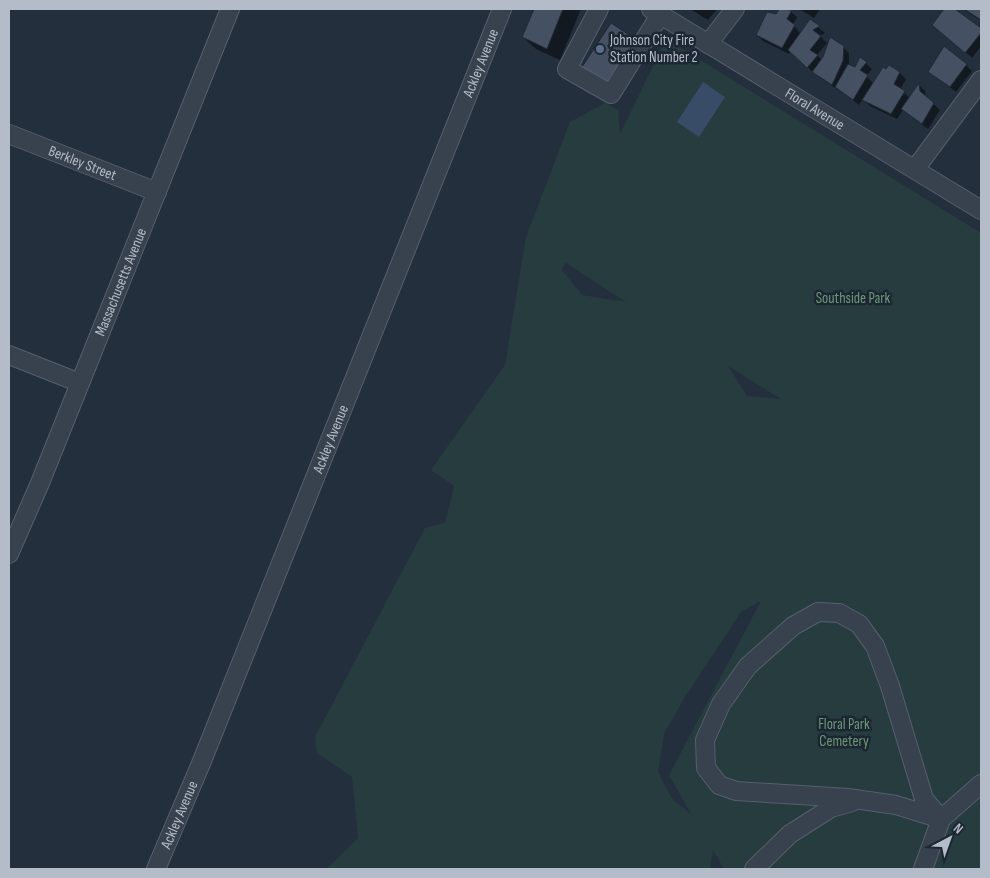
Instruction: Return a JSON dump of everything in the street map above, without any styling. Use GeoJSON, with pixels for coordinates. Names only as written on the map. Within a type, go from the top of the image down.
{"type":"FeatureCollection","features":[{"type":"Feature","properties":{"kind":"street","name":"Massachusetts Avenue"},"geometry":{"type":"LineString","coordinates":[[9,554],[80,383],[230,9]]}},
{"type":"Feature","properties":{"kind":"street","name":"Ackley Avenue"},"geometry":{"type":"LineString","coordinates":[[156,869],[202,761],[502,9]]}},
{"type":"Feature","properties":{"kind":"street"},"geometry":{"type":"LineString","coordinates":[[599,9],[567,69],[611,94],[656,12]]}},
{"type":"Feature","properties":{"kind":"street"},"geometry":{"type":"LineString","coordinates":[[708,44],[735,9]]}},
{"type":"Feature","properties":{"kind":"street","name":"Floral Avenue"},"geometry":{"type":"LineString","coordinates":[[656,12],[981,210]]}},
{"type":"Feature","properties":{"kind":"street"},"geometry":{"type":"LineString","coordinates":[[915,169],[981,80]]}},
{"type":"Feature","properties":{"kind":"street","name":"Berkley Street"},"geometry":{"type":"LineString","coordinates":[[9,134],[157,192]]}},
{"type":"Feature","properties":{"kind":"street"},"geometry":{"type":"LineString","coordinates":[[9,355],[80,383]]}},
{"type":"Feature","properties":{"kind":"street"},"geometry":{"type":"LineString","coordinates":[[818,612],[839,613],[859,624],[875,646],[890,686],[924,799],[941,820],[896,805],[848,798],[736,792],[719,785],[706,768],[704,740],[720,704],[748,666],[793,626],[818,612]]}},
{"type":"Feature","properties":{"kind":"street"},"geometry":{"type":"LineString","coordinates":[[924,869],[941,820],[981,784]]}},
{"type":"Feature","properties":{"kind":"street"},"geometry":{"type":"LineString","coordinates":[[754,869],[790,834],[814,818],[831,808],[862,800]]}},
{"type":"Feature","properties":{"kind":"green space"},"geometry":{"type":"Polygon","coordinates":[[[666,39],[981,233],[981,869],[724,869],[713,850],[710,869],[326,869],[358,838],[352,777],[317,753],[315,737],[425,528],[445,523],[454,486],[431,470],[505,365],[526,237],[570,122],[605,103],[618,110],[620,134],[666,39]],[[566,263],[562,270],[582,295],[626,302],[566,263]],[[728,366],[747,396],[781,399],[728,366]],[[761,601],[741,612],[685,697],[664,734],[658,772],[672,799],[691,814],[669,775],[761,601]]]}},
{"type":"Feature","properties":{"kind":"water"},"geometry":{"type":"Polygon","coordinates":[[[703,82],[725,97],[699,137],[677,122],[703,82]]]}},
{"type":"Feature","properties":{"kind":"building"},"geometry":{"type":"Polygon","coordinates":[[[534,9],[563,9],[547,49],[522,37],[534,9]]]}},
{"type":"Feature","properties":{"kind":"building"},"geometry":{"type":"Polygon","coordinates":[[[779,9],[792,10],[787,19],[795,25],[782,48],[756,35],[767,12],[776,14],[779,9]]]}},
{"type":"Feature","properties":{"kind":"building"},"geometry":{"type":"Polygon","coordinates":[[[944,9],[955,9],[981,28],[981,33],[965,53],[932,25],[944,9]]]}},
{"type":"Feature","properties":{"kind":"building"},"geometry":{"type":"Polygon","coordinates":[[[964,9],[981,9],[981,20],[964,9]]]}},
{"type":"Feature","properties":{"kind":"building"},"geometry":{"type":"Polygon","coordinates":[[[810,19],[820,26],[813,30],[821,36],[810,50],[818,55],[807,68],[788,50],[810,19]]]}},
{"type":"Feature","properties":{"kind":"building"},"geometry":{"type":"Polygon","coordinates":[[[611,23],[637,40],[609,84],[582,67],[611,23]]]}},
{"type":"Feature","properties":{"kind":"building"},"geometry":{"type":"Polygon","coordinates":[[[830,37],[844,46],[843,61],[832,85],[812,72],[823,57],[830,37]]]}},
{"type":"Feature","properties":{"kind":"building"},"geometry":{"type":"Polygon","coordinates":[[[944,46],[967,64],[950,87],[928,72],[944,46]]]}},
{"type":"Feature","properties":{"kind":"building"},"geometry":{"type":"Polygon","coordinates":[[[860,57],[867,62],[860,70],[868,75],[853,100],[835,87],[848,64],[855,67],[860,57]]]}},
{"type":"Feature","properties":{"kind":"building"},"geometry":{"type":"Polygon","coordinates":[[[889,65],[900,72],[894,84],[905,91],[891,114],[862,100],[883,67],[886,69],[889,65]]]}},
{"type":"Feature","properties":{"kind":"building"},"geometry":{"type":"Polygon","coordinates":[[[919,83],[920,91],[934,103],[922,124],[901,109],[919,83]]]}},
{"type":"Feature","properties":{"kind":"place","name":"Johnson City Fire Station Number 2"},"geometry":{"type":"Point","coordinates":[600,49]}},
{"type":"Feature","properties":{"kind":"park label","name":"Southside Park"},"geometry":{"type":"Point","coordinates":[853,298]}},
{"type":"Feature","properties":{"kind":"park label","name":"Floral Park Cemetery"},"geometry":{"type":"Point","coordinates":[844,732]}}]}
